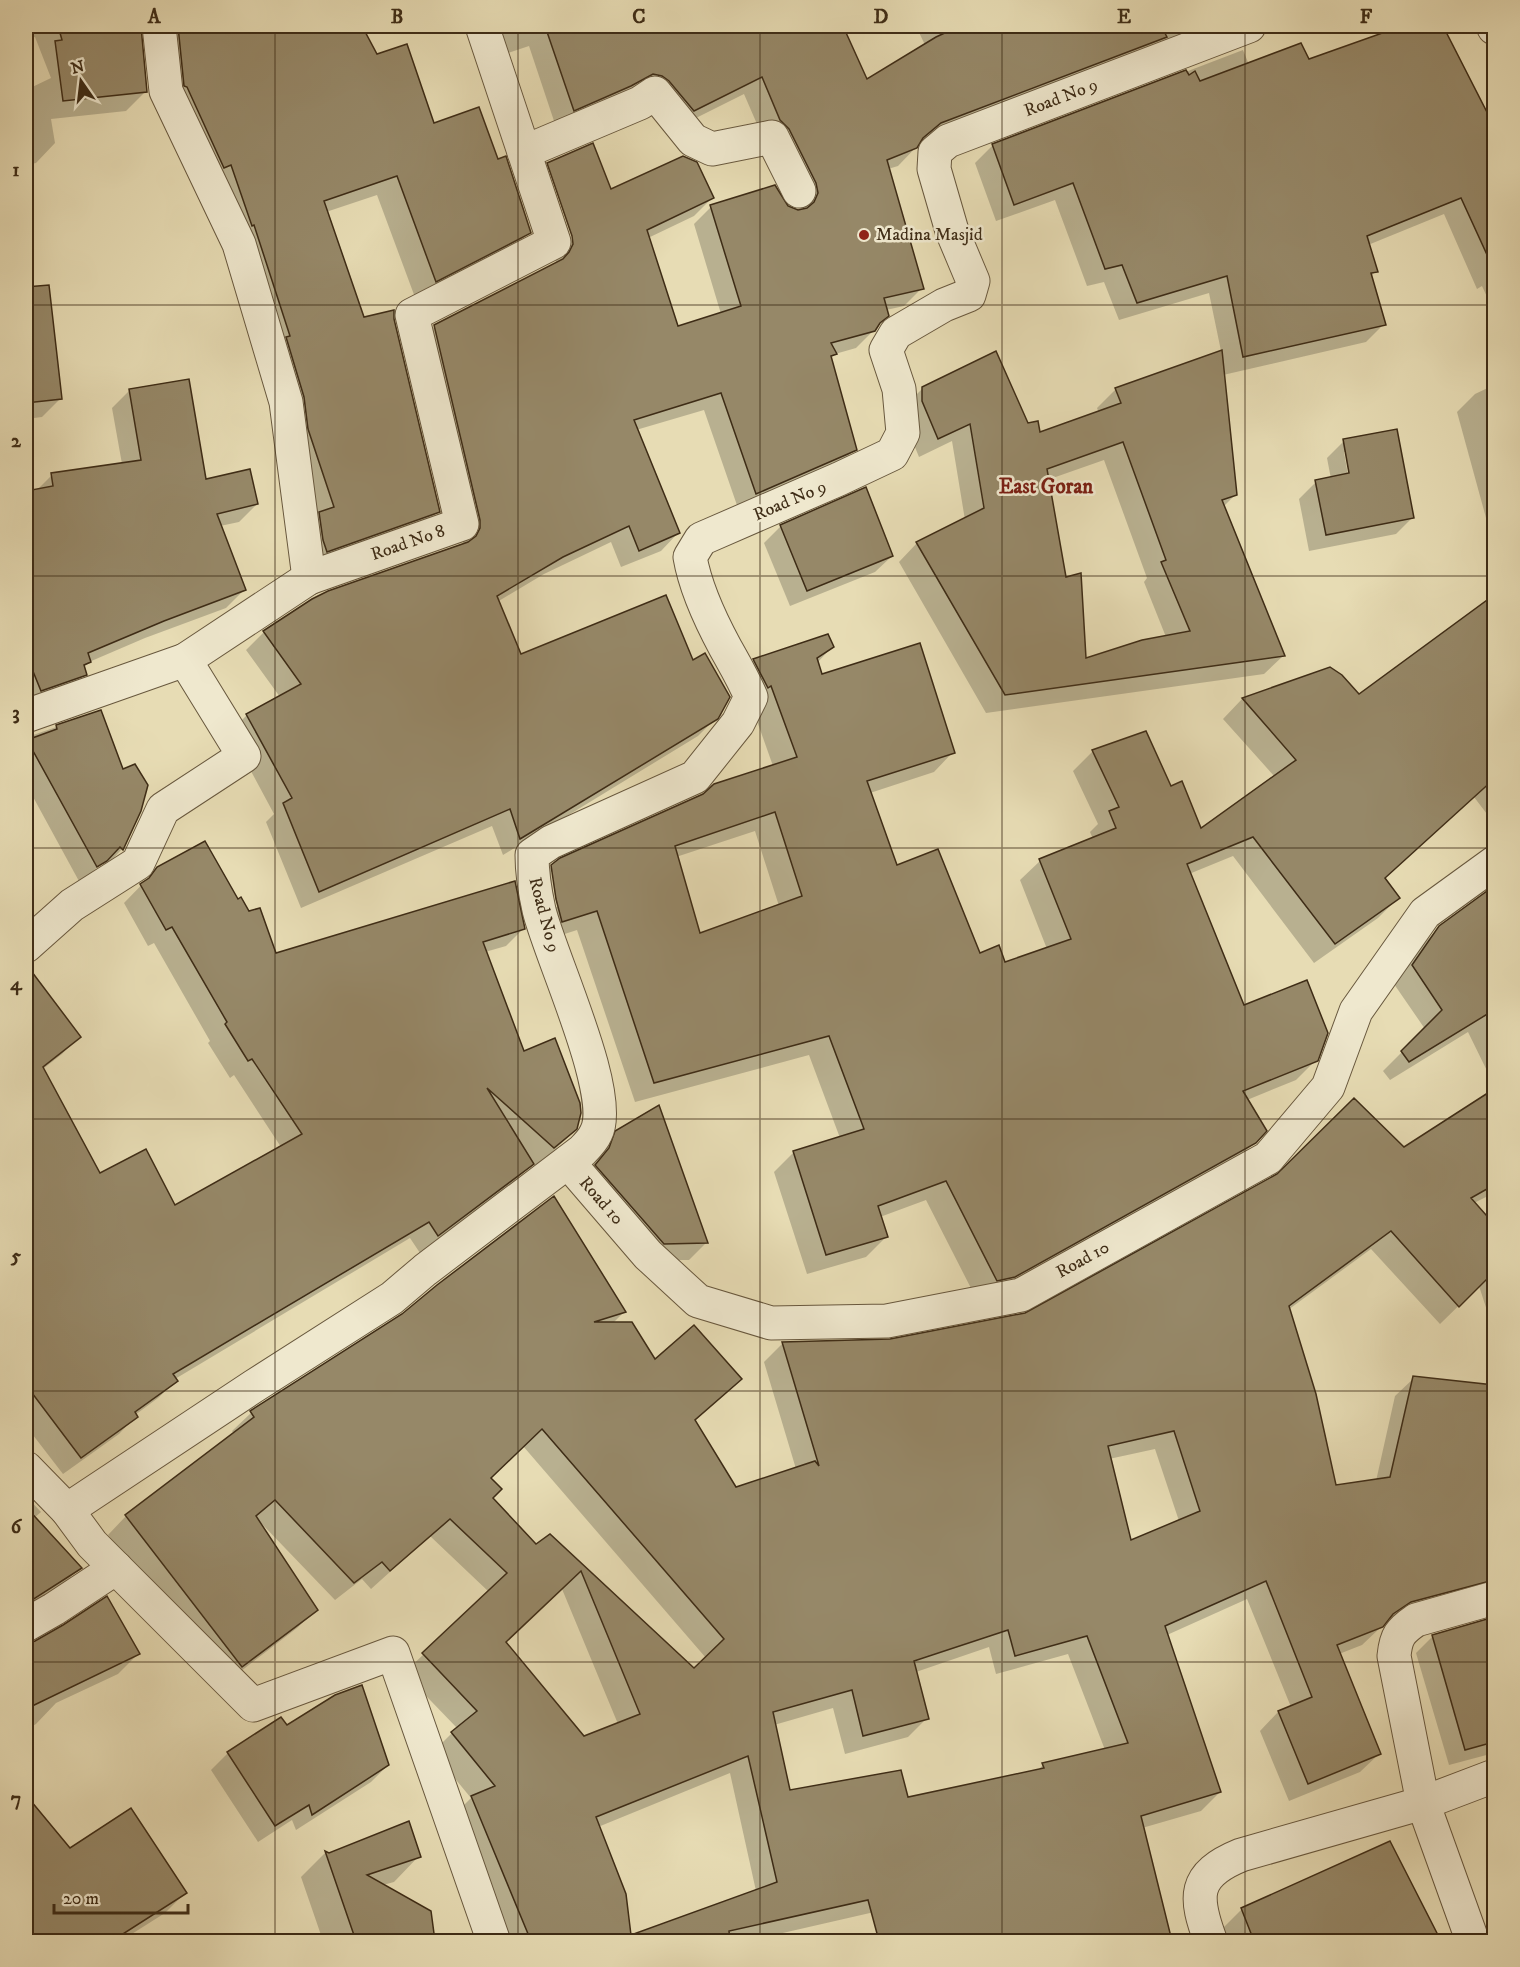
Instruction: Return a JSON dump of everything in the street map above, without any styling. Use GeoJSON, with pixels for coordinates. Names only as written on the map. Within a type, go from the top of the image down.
{"type":"FeatureCollection","features":[{"type":"Feature","properties":{"kind":"street"},"geometry":{"type":"LineString","coordinates":[[159,26],[166,91],[239,244],[286,402],[309,578]]}},
{"type":"Feature","properties":{"kind":"street","name":"Road No 8"},"geometry":{"type":"LineString","coordinates":[[26,716],[185,660],[309,578],[462,524],[412,315],[554,242],[482,26]]}},
{"type":"Feature","properties":{"kind":"street","name":"Road No 9"},"geometry":{"type":"LineString","coordinates":[[568,1162],[582,1151],[597,1132],[600,1108],[595,1075],[540,911],[532,870],[532,855],[551,842],[695,777],[738,723],[751,697],[742,675],[725,647],[693,576],[690,557],[701,539],[892,454],[903,433],[899,390],[886,350],[896,333],[944,305],[969,295],[973,281],[949,220],[934,169],[935,152],[948,141],[1249,26]]}},
{"type":"Feature","properties":{"kind":"street"},"geometry":{"type":"LineString","coordinates":[[524,152],[640,103],[655,93],[693,140],[712,149],[772,137],[799,191]]}},
{"type":"Feature","properties":{"kind":"street"},"geometry":{"type":"LineString","coordinates":[[26,946],[72,906],[138,863],[163,809],[244,756],[185,660]]}},
{"type":"Feature","properties":{"kind":"street","name":"Road 10"},"geometry":{"type":"LineString","coordinates":[[568,1162],[648,1255],[698,1301],[771,1323],[887,1321],[1021,1295],[1268,1158],[1328,1087],[1356,1011],[1425,913],[1494,863]]}},
{"type":"Feature","properties":{"kind":"street"},"geometry":{"type":"LineString","coordinates":[[67,1510],[392,1298],[425,1270],[568,1162]]}},
{"type":"Feature","properties":{"kind":"street"},"geometry":{"type":"LineString","coordinates":[[26,1468],[67,1510],[92,1544],[253,1705],[393,1653],[494,1941]]}},
{"type":"Feature","properties":{"kind":"street"},"geometry":{"type":"LineString","coordinates":[[26,1625],[116,1568]]}},
{"type":"Feature","properties":{"kind":"street"},"geometry":{"type":"LineString","coordinates":[[1473,1941],[1423,1803],[1394,1656],[1396,1639],[1406,1627],[1416,1620],[1494,1598]]}},
{"type":"Feature","properties":{"kind":"street"},"geometry":{"type":"LineString","coordinates":[[1211,1941],[1201,1915],[1199,1894],[1207,1876],[1222,1863],[1241,1855],[1423,1803],[1494,1776]]}},
{"type":"Feature","properties":{"kind":"building"},"geometry":{"type":"Polygon","coordinates":[[[58,26],[141,26],[147,92],[63,101],[55,41],[62,40],[58,26]]]}},
{"type":"Feature","properties":{"kind":"building"},"geometry":{"type":"Polygon","coordinates":[[[178,26],[362,26],[377,54],[407,44],[434,123],[479,107],[498,159],[506,156],[531,233],[436,282],[397,176],[324,201],[364,317],[394,310],[394,319],[440,512],[327,552],[319,512],[334,507],[308,429],[304,397],[286,337],[290,336],[254,225],[252,226],[231,165],[224,168],[187,87],[184,86],[178,26]]]}},
{"type":"Feature","properties":{"kind":"building"},"geometry":{"type":"Polygon","coordinates":[[[545,26],[843,26],[867,79],[936,37],[960,26],[1161,26],[1167,37],[941,123],[923,138],[917,148],[887,160],[924,289],[884,298],[889,316],[880,323],[875,331],[831,343],[837,354],[831,356],[857,450],[756,494],[721,393],[634,420],[680,533],[639,551],[629,526],[563,557],[497,596],[521,654],[666,595],[693,660],[705,653],[730,697],[718,719],[520,839],[510,809],[319,892],[283,803],[292,798],[246,714],[301,684],[263,631],[328,591],[468,542],[476,536],[480,528],[480,520],[434,325],[563,259],[569,252],[573,244],[572,236],[547,163],[593,143],[611,189],[683,156],[697,162],[714,198],[647,230],[678,326],[741,306],[710,205],[775,185],[788,206],[798,210],[807,208],[814,202],[818,193],[816,183],[789,129],[780,120],[762,77],[694,111],[669,81],[653,74],[574,111],[545,26]]]}},
{"type":"Feature","properties":{"kind":"building"},"geometry":{"type":"Polygon","coordinates":[[[1402,26],[1443,26],[1494,126],[1494,270],[1461,198],[1367,236],[1378,272],[1371,273],[1386,325],[1243,357],[1227,276],[1137,303],[1122,265],[1105,269],[1073,183],[1014,205],[992,144],[1186,70],[1189,75],[1195,71],[1200,81],[1301,43],[1309,59],[1402,26]]]}},
{"type":"Feature","properties":{"kind":"building"},"geometry":{"type":"Polygon","coordinates":[[[49,285],[62,399],[26,403],[26,287],[49,285]]]}},
{"type":"Feature","properties":{"kind":"building"},"geometry":{"type":"Polygon","coordinates":[[[1222,350],[1237,495],[1222,500],[1285,656],[1005,695],[916,542],[984,508],[970,424],[938,439],[922,401],[922,387],[996,351],[1028,423],[1038,421],[1040,432],[1121,403],[1115,388],[1222,350]],[[1123,442],[1047,469],[1066,577],[1081,573],[1086,658],[1142,640],[1190,631],[1161,562],[1166,560],[1123,442]]]}},
{"type":"Feature","properties":{"kind":"building"},"geometry":{"type":"Polygon","coordinates":[[[189,379],[206,479],[250,469],[258,504],[217,514],[246,590],[88,653],[91,662],[84,665],[87,675],[41,691],[26,654],[26,491],[53,486],[51,473],[141,460],[129,389],[189,379]]]}},
{"type":"Feature","properties":{"kind":"building"},"geometry":{"type":"Polygon","coordinates":[[[1397,429],[1414,518],[1326,535],[1315,480],[1349,473],[1343,439],[1397,429]]]}},
{"type":"Feature","properties":{"kind":"building"},"geometry":{"type":"Polygon","coordinates":[[[866,487],[893,556],[807,591],[780,525],[866,487]]]}},
{"type":"Feature","properties":{"kind":"building"},"geometry":{"type":"Polygon","coordinates":[[[1494,595],[1494,779],[1385,878],[1400,898],[1335,944],[1253,837],[1187,864],[1244,1005],[1307,980],[1328,1033],[1318,1061],[1243,1091],[1267,1131],[1256,1143],[1015,1277],[997,1281],[946,1181],[878,1206],[888,1237],[826,1255],[793,1151],[864,1129],[829,1036],[654,1083],[597,911],[562,922],[551,865],[560,858],[703,794],[714,784],[797,757],[771,686],[768,688],[753,659],[828,634],[834,647],[817,658],[822,674],[920,643],[955,753],[867,781],[897,865],[938,849],[980,953],[999,945],[1005,962],[1071,939],[1039,859],[1116,828],[1109,811],[1119,807],[1092,750],[1146,731],[1171,786],[1182,781],[1201,828],[1296,760],[1242,698],[1330,667],[1342,675],[1359,694],[1494,595]],[[775,812],[675,846],[700,933],[802,896],[775,812]]]}},
{"type":"Feature","properties":{"kind":"building"},"geometry":{"type":"Polygon","coordinates":[[[101,710],[123,769],[135,764],[148,785],[141,811],[123,850],[120,847],[107,861],[97,867],[27,740],[57,729],[56,725],[101,710]]]}},
{"type":"Feature","properties":{"kind":"building"},"geometry":{"type":"Polygon","coordinates":[[[205,841],[238,899],[241,897],[249,911],[260,908],[276,953],[515,881],[525,929],[483,942],[524,1051],[555,1038],[580,1103],[581,1113],[577,1129],[554,1148],[487,1088],[534,1164],[438,1236],[429,1222],[173,1374],[178,1381],[135,1412],[138,1417],[81,1458],[26,1385],[26,964],[81,1037],[43,1067],[100,1173],[146,1149],[175,1205],[302,1134],[252,1059],[248,1061],[172,927],[166,930],[140,884],[149,878],[157,867],[205,841]]]}},
{"type":"Feature","properties":{"kind":"building"},"geometry":{"type":"Polygon","coordinates":[[[1494,886],[1494,1010],[1409,1062],[1401,1051],[1442,1010],[1412,965],[1439,926],[1494,886]]]}},
{"type":"Feature","properties":{"kind":"building"},"geometry":{"type":"Polygon","coordinates":[[[1494,1089],[1494,1185],[1471,1198],[1494,1224],[1494,1272],[1459,1307],[1391,1231],[1289,1306],[1316,1394],[1336,1485],[1390,1477],[1413,1376],[1494,1385],[1494,1580],[1411,1602],[1393,1614],[1383,1627],[1337,1645],[1381,1754],[1308,1784],[1278,1711],[1312,1697],[1266,1581],[1165,1626],[1221,1792],[1141,1816],[1172,1941],[879,1941],[868,1900],[729,1931],[730,1941],[531,1941],[471,1796],[495,1786],[451,1732],[477,1711],[422,1653],[507,1573],[450,1519],[390,1571],[382,1562],[354,1583],[275,1500],[256,1516],[318,1610],[242,1667],[125,1515],[254,1417],[250,1411],[402,1314],[554,1196],[626,1312],[594,1322],[632,1322],[655,1359],[694,1325],[742,1379],[695,1420],[736,1487],[815,1461],[819,1466],[782,1342],[890,1339],[1025,1313],[1277,1174],[1354,1098],[1404,1147],[1494,1089]],[[542,1429],[491,1478],[502,1489],[493,1498],[536,1544],[550,1534],[694,1668],[724,1639],[542,1429]],[[1174,1431],[1108,1446],[1131,1540],[1200,1511],[1174,1431]],[[581,1571],[506,1642],[584,1736],[640,1714],[581,1571]],[[1008,1630],[914,1661],[929,1719],[863,1736],[852,1690],[773,1712],[790,1790],[901,1770],[908,1797],[1044,1768],[1042,1763],[1128,1743],[1087,1636],[1015,1656],[1008,1630]],[[748,1756],[596,1817],[626,1894],[631,1935],[777,1882],[748,1756]]]}},
{"type":"Feature","properties":{"kind":"building"},"geometry":{"type":"Polygon","coordinates":[[[659,1105],[708,1243],[664,1244],[595,1165],[609,1148],[615,1131],[659,1105]]]}},
{"type":"Feature","properties":{"kind":"building"},"geometry":{"type":"Polygon","coordinates":[[[26,1507],[82,1568],[26,1604],[26,1507]]]}},
{"type":"Feature","properties":{"kind":"building"},"geometry":{"type":"Polygon","coordinates":[[[107,1596],[140,1654],[26,1709],[26,1644],[63,1625],[107,1596]]]}},
{"type":"Feature","properties":{"kind":"building"},"geometry":{"type":"Polygon","coordinates":[[[1494,1617],[1494,1742],[1465,1750],[1432,1635],[1494,1617]]]}},
{"type":"Feature","properties":{"kind":"building"},"geometry":{"type":"Polygon","coordinates":[[[362,1685],[389,1765],[312,1815],[309,1805],[275,1826],[227,1752],[281,1717],[287,1725],[335,1695],[362,1685]]]}},
{"type":"Feature","properties":{"kind":"building"},"geometry":{"type":"Polygon","coordinates":[[[26,1795],[70,1848],[131,1808],[187,1893],[112,1941],[26,1941],[26,1795]]]}},
{"type":"Feature","properties":{"kind":"building"},"geometry":{"type":"Polygon","coordinates":[[[409,1821],[421,1857],[367,1875],[431,1911],[435,1941],[356,1941],[325,1851],[329,1853],[409,1821]]]}},
{"type":"Feature","properties":{"kind":"building"},"geometry":{"type":"Polygon","coordinates":[[[1390,1841],[1441,1941],[1254,1941],[1241,1908],[1390,1841]]]}},
{"type":"Feature","properties":{"kind":"place","name":"Madina Masjid"},"geometry":{"type":"Point","coordinates":[864,235]}},
{"type":"Feature","properties":{"kind":"district","name":"East Goran"},"geometry":{"type":"Point","coordinates":[1046,487]}}]}
